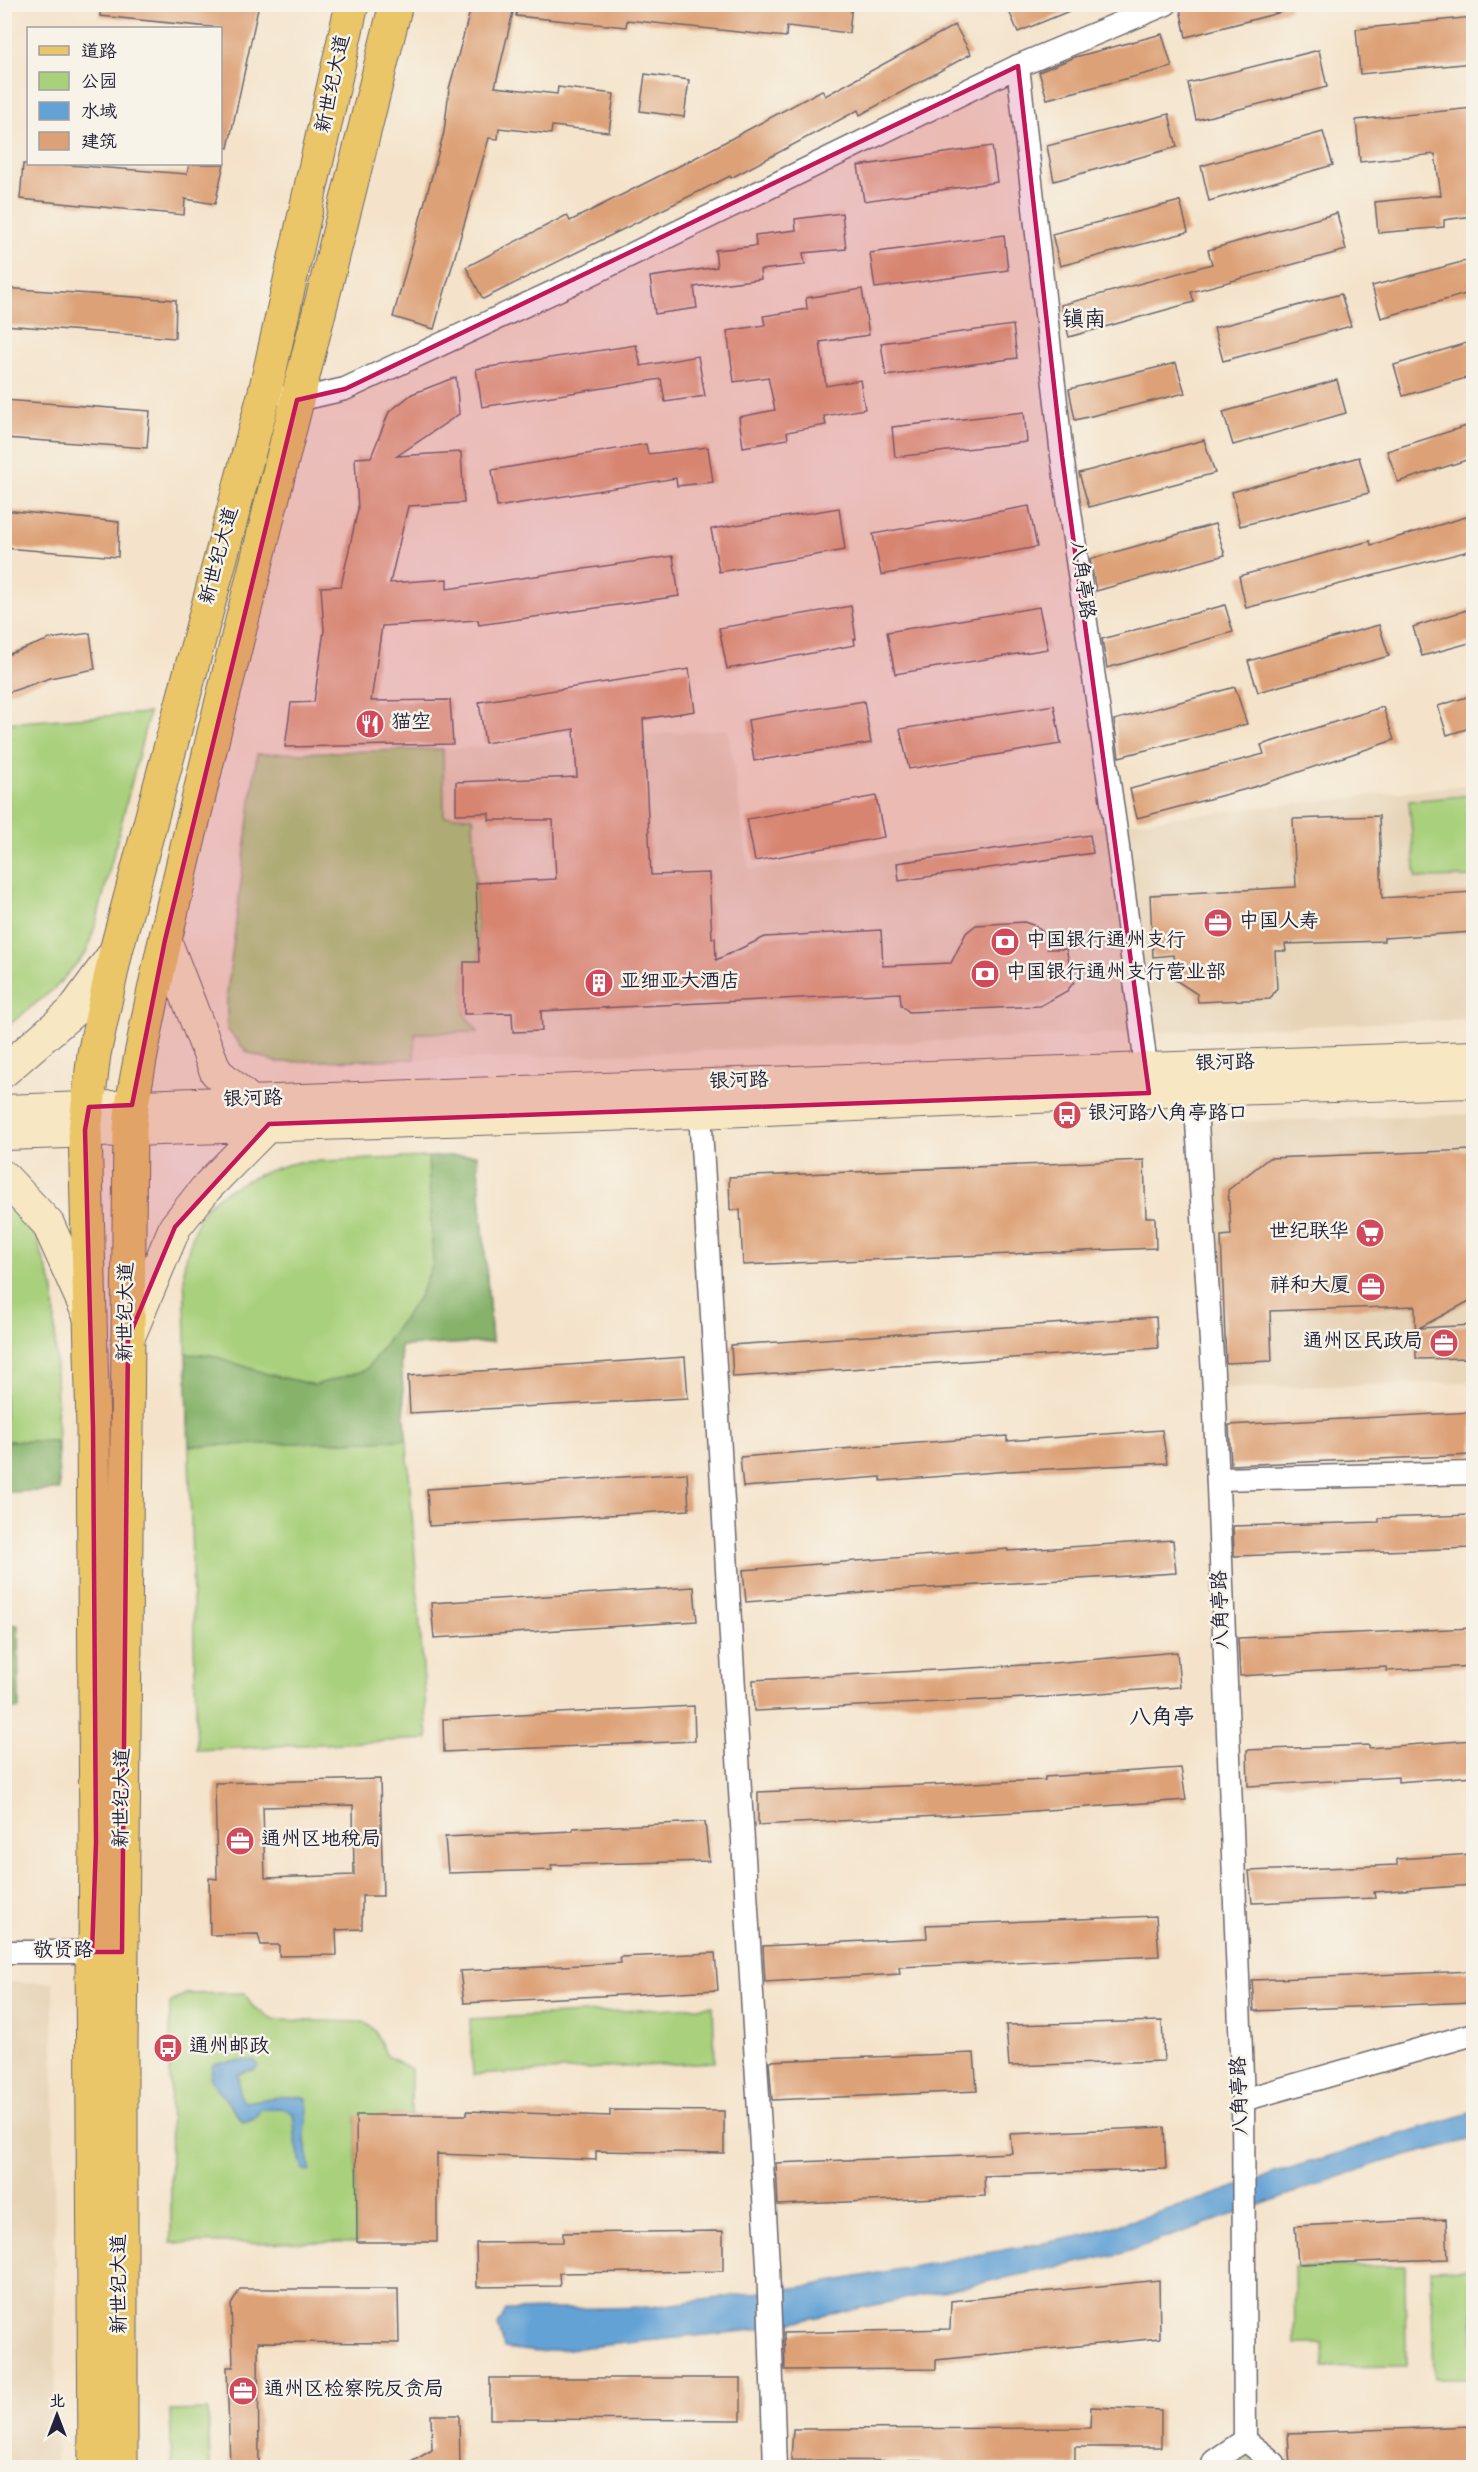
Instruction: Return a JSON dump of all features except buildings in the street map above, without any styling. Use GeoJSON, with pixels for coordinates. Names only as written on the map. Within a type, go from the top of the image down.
{"type":"FeatureCollection","features":[{"type":"Feature","properties":{"kind":"main road","name":"新世纪大道"},"geometry":{"type":"LineString","coordinates":[[107,1952],[95,1949],[93,1438],[87,1119],[94,1054],[116,951],[265,392],[352,4]]}},
{"type":"Feature","properties":{"kind":"main road","name":"新世纪大道"},"geometry":{"type":"LineString","coordinates":[[95,2468],[107,1952],[128,1339],[131,1117],[165,940],[266,518],[396,4]]}},
{"type":"Feature","properties":{"kind":"main road"},"geometry":{"type":"LineString","coordinates":[[128,1339],[175,1227],[260,1113],[216,1072],[165,940]]}},
{"type":"Feature","properties":{"kind":"main road"},"geometry":{"type":"LineString","coordinates":[[4,1071],[72,1012],[116,951]]}},
{"type":"Feature","properties":{"kind":"main road","name":"银河路"},"geometry":{"type":"LineString","coordinates":[[4,1134],[87,1119],[1193,1078],[1473,1057]]}},
{"type":"Feature","properties":{"kind":"main road","name":"银河路"},"geometry":{"type":"LineString","coordinates":[[1193,1078],[1473,1082]]}},
{"type":"Feature","properties":{"kind":"main road","name":"银河路"},"geometry":{"type":"LineString","coordinates":[[260,1113],[700,1112],[1148,1080]]}},
{"type":"Feature","properties":{"kind":"main road","name":"银河路"},"geometry":{"type":"LineString","coordinates":[[4,1111],[87,1119]]}},
{"type":"Feature","properties":{"kind":"main road"},"geometry":{"type":"LineString","coordinates":[[4,1177],[48,1224],[90,1319]]}},
{"type":"Feature","properties":{"kind":"main road","name":"新世纪大道"},"geometry":{"type":"LineString","coordinates":[[107,1952],[121,2468]]}},
{"type":"Feature","properties":{"kind":"street"},"geometry":{"type":"LineString","coordinates":[[265,392],[297,400],[345,389],[578,281],[1018,66],[1166,4]]}},
{"type":"Feature","properties":{"kind":"street","name":"八角亭路"},"geometry":{"type":"LineString","coordinates":[[1018,66],[1062,456],[1115,824],[1148,1080]]}},
{"type":"Feature","properties":{"kind":"street","name":"八角亭路"},"geometry":{"type":"LineString","coordinates":[[1193,1078],[1218,1479],[1243,2100],[1245,2440]]}},
{"type":"Feature","properties":{"kind":"street"},"geometry":{"type":"LineString","coordinates":[[700,1112],[768,2265],[775,2468]]}},
{"type":"Feature","properties":{"kind":"street"},"geometry":{"type":"LineString","coordinates":[[1218,1479],[1473,1473]]}},
{"type":"Feature","properties":{"kind":"street","name":"敬贤路"},"geometry":{"type":"LineString","coordinates":[[4,1952],[107,1952]]}},
{"type":"Feature","properties":{"kind":"street"},"geometry":{"type":"LineString","coordinates":[[1243,2100],[1473,2034]]}},
{"type":"Feature","properties":{"kind":"street"},"geometry":{"type":"LineString","coordinates":[[1212,2468],[1214,2461],[1245,2440],[1274,2463],[1276,2468]]}},
{"type":"Feature","properties":{"kind":"highlighted area"},"geometry":{"type":"Polygon","coordinates":[[[1018,66],[1062,456],[1149,1093],[269,1124],[175,1227],[128,1339],[122,1952],[92,1952],[96,1843],[93,1427],[85,1130],[89,1107],[132,1105],[165,940],[297,400],[345,389],[1018,66]]]}},
{"type":"Feature","properties":{"kind":"shaded area"},"geometry":{"type":"Polygon","coordinates":[[[728,729],[749,870],[1115,824],[1473,784],[1473,1019],[494,1059],[414,1059],[414,1033],[478,1031],[464,1014],[464,962],[473,818],[444,817],[443,749],[728,729]]]}},
{"type":"Feature","properties":{"kind":"shaded area"},"geometry":{"type":"Polygon","coordinates":[[[1473,1114],[1473,1382],[1214,1389],[1197,1123],[1473,1114]]]}},
{"type":"Feature","properties":{"kind":"shaded area"},"geometry":{"type":"Polygon","coordinates":[[[5,1982],[53,1982],[56,2467],[5,2467],[5,1982]]]}},
{"type":"Feature","properties":{"kind":"green space"},"geometry":{"type":"Polygon","coordinates":[[[149,713],[97,920],[86,953],[55,988],[5,1028],[5,723],[149,713]]]}},
{"type":"Feature","properties":{"kind":"green space"},"geometry":{"type":"Polygon","coordinates":[[[443,749],[444,816],[473,817],[479,962],[464,963],[464,1014],[478,1032],[415,1033],[414,1059],[276,1062],[247,1052],[227,1029],[227,994],[257,754],[443,749]]]}},
{"type":"Feature","properties":{"kind":"green space"},"geometry":{"type":"Polygon","coordinates":[[[1473,795],[1473,877],[1416,878],[1409,801],[1473,795]]]}},
{"type":"Feature","properties":{"kind":"green space"},"geometry":{"type":"Polygon","coordinates":[[[477,1155],[492,1342],[400,1346],[428,1739],[197,1750],[184,1266],[199,1219],[209,1204],[232,1188],[261,1174],[299,1162],[477,1155]]]}},
{"type":"Feature","properties":{"kind":"green space"},"geometry":{"type":"Polygon","coordinates":[[[477,1155],[492,1342],[400,1346],[406,1440],[189,1446],[186,1354],[211,1355],[267,1374],[315,1385],[366,1370],[419,1297],[433,1264],[428,1157],[477,1155]]]}},
{"type":"Feature","properties":{"kind":"green space"},"geometry":{"type":"Polygon","coordinates":[[[4,1198],[36,1237],[54,1290],[59,1490],[5,1492],[4,1198]]]}},
{"type":"Feature","properties":{"kind":"green space"},"geometry":{"type":"Polygon","coordinates":[[[5,1441],[57,1441],[59,1490],[5,1492],[5,1441]]]}},
{"type":"Feature","properties":{"kind":"green space"},"geometry":{"type":"Polygon","coordinates":[[[5,1624],[18,1625],[19,1709],[5,1708],[5,1624]]]}},
{"type":"Feature","properties":{"kind":"green space"},"geometry":{"type":"Polygon","coordinates":[[[245,1993],[253,2007],[273,2020],[364,2022],[375,2031],[387,2056],[411,2069],[411,2115],[356,2116],[357,2242],[171,2243],[170,2003],[186,1994],[245,1993]]]}},
{"type":"Feature","properties":{"kind":"green space"},"geometry":{"type":"Polygon","coordinates":[[[713,2006],[715,2062],[473,2075],[470,2019],[713,2006]]]}},
{"type":"Feature","properties":{"kind":"green space"},"geometry":{"type":"Polygon","coordinates":[[[1405,2266],[1406,2366],[1324,2367],[1323,2344],[1295,2344],[1294,2267],[1405,2266]]]}},
{"type":"Feature","properties":{"kind":"green space"},"geometry":{"type":"Polygon","coordinates":[[[1473,2269],[1473,2378],[1434,2378],[1431,2270],[1473,2269]]]}},
{"type":"Feature","properties":{"kind":"green space"},"geometry":{"type":"Polygon","coordinates":[[[208,2410],[210,2467],[172,2467],[170,2411],[208,2410]]]}},
{"type":"Feature","properties":{"kind":"green space"},"geometry":{"type":"Polygon","coordinates":[[[1248,2459],[1266,2468],[1222,2468],[1236,2460],[1248,2459]]]}},
{"type":"Feature","properties":{"kind":"water"},"geometry":{"type":"Polygon","coordinates":[[[254,2060],[258,2065],[256,2069],[238,2074],[240,2095],[244,2102],[284,2097],[306,2099],[308,2109],[305,2138],[310,2171],[303,2170],[296,2143],[293,2113],[283,2108],[261,2109],[254,2118],[243,2122],[210,2079],[213,2064],[254,2060]]]}},
{"type":"Feature","properties":{"kind":"water"},"geometry":{"type":"Polygon","coordinates":[[[1473,2112],[1473,2139],[1379,2163],[1120,2254],[755,2330],[538,2352],[504,2348],[498,2325],[506,2310],[651,2307],[808,2286],[1086,2235],[1284,2170],[1473,2112]]]}},
{"type":"Feature","properties":{"kind":"place","name":"猫空"},"geometry":{"type":"Point","coordinates":[370,724]}},
{"type":"Feature","properties":{"kind":"place","name":"中国人寿"},"geometry":{"type":"Point","coordinates":[1218,923]}},
{"type":"Feature","properties":{"kind":"place","name":"中国银行通州支行"},"geometry":{"type":"Point","coordinates":[1005,942]}},
{"type":"Feature","properties":{"kind":"place","name":"中国银行通州支行营业部"},"geometry":{"type":"Point","coordinates":[985,974]}},
{"type":"Feature","properties":{"kind":"place","name":"亚细亚大酒店"},"geometry":{"type":"Point","coordinates":[599,983]}},
{"type":"Feature","properties":{"kind":"place","name":"银河路八角亭路口"},"geometry":{"type":"Point","coordinates":[1067,1115]}},
{"type":"Feature","properties":{"kind":"place","name":"世纪联华"},"geometry":{"type":"Point","coordinates":[1370,1233]}},
{"type":"Feature","properties":{"kind":"place","name":"祥和大厦"},"geometry":{"type":"Point","coordinates":[1371,1287]}},
{"type":"Feature","properties":{"kind":"place","name":"通州区民政局"},"geometry":{"type":"Point","coordinates":[1444,1343]}},
{"type":"Feature","properties":{"kind":"place","name":"通州区地税局"},"geometry":{"type":"Point","coordinates":[240,1841]}},
{"type":"Feature","properties":{"kind":"place","name":"通州邮政"},"geometry":{"type":"Point","coordinates":[168,2048]}},
{"type":"Feature","properties":{"kind":"place","name":"通州区检察院反贪局"},"geometry":{"type":"Point","coordinates":[243,2391]}},
{"type":"Feature","properties":{"kind":"district","name":"镇南"},"geometry":{"type":"Point","coordinates":[1084,322]}},
{"type":"Feature","properties":{"kind":"district","name":"八角亭"},"geometry":{"type":"Point","coordinates":[1162,1720]}}]}
